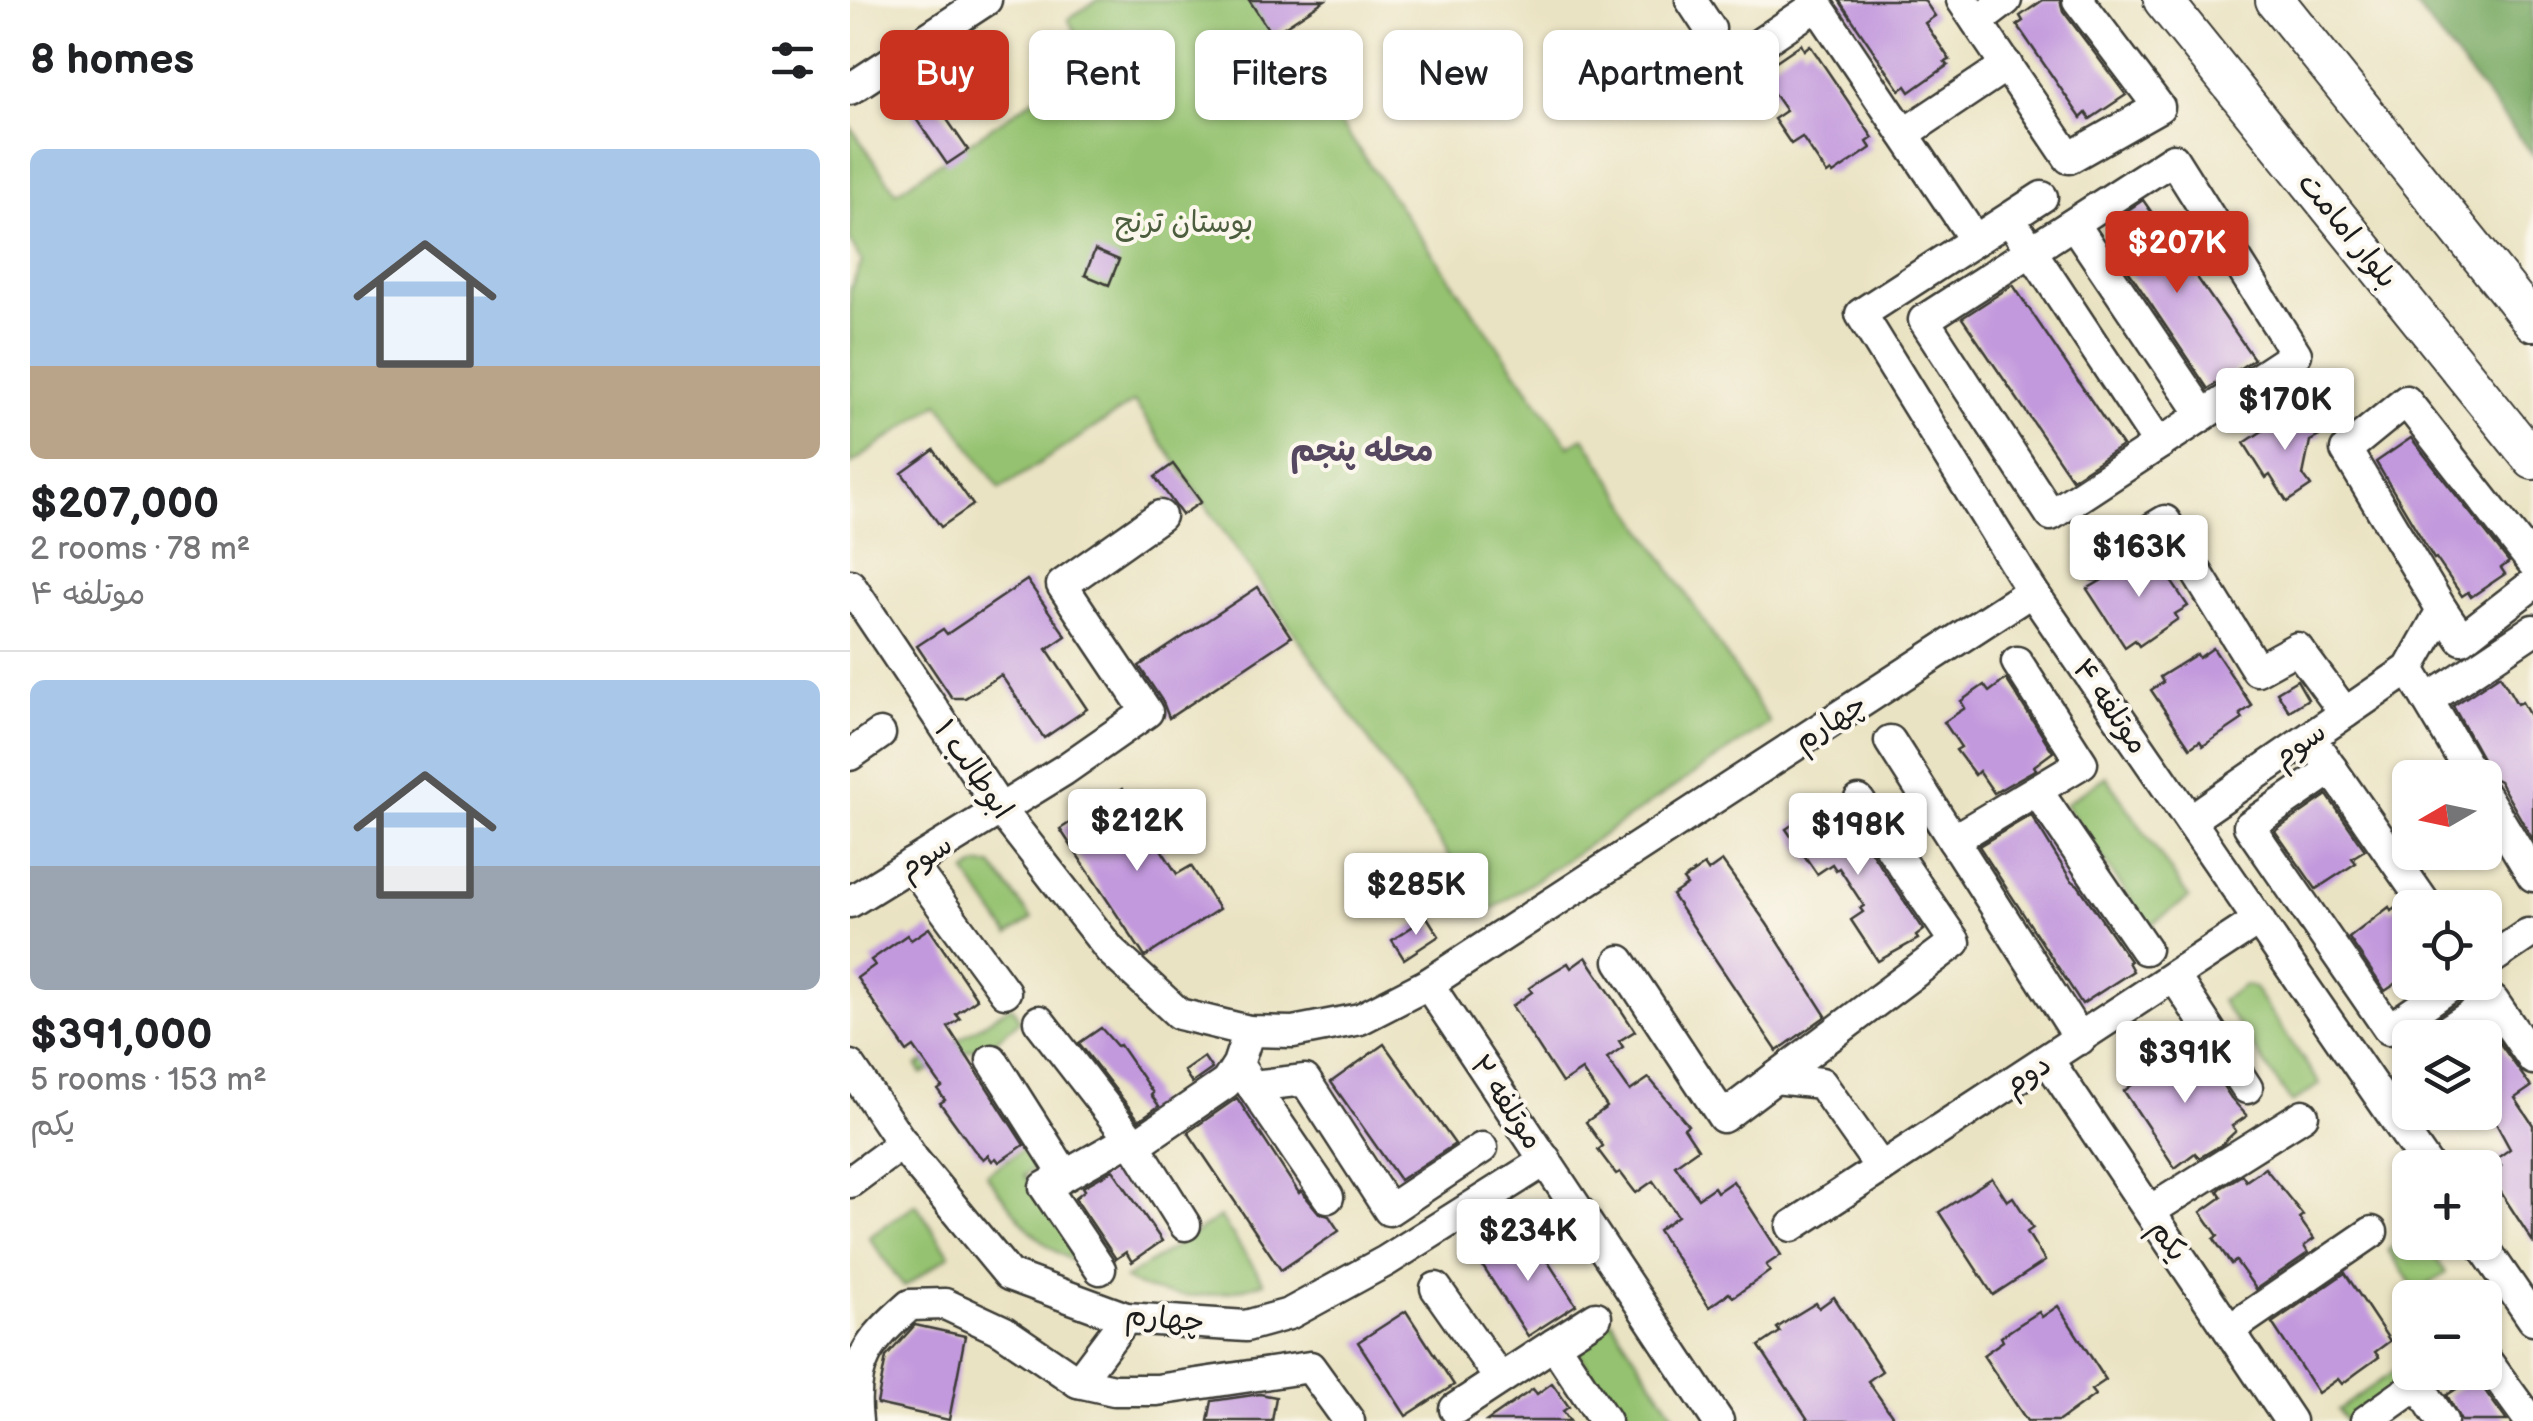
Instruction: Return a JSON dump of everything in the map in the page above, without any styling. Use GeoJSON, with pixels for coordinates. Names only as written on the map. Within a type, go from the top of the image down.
{"type":"FeatureCollection","features":[{"type":"Feature","properties":{"kind":"main road","name":"بلوار امامت"},"geometry":{"type":"LineString","coordinates":[[2163,0],[2533,460]]}},
{"type":"Feature","properties":{"kind":"main road"},"geometry":{"type":"LineString","coordinates":[[2275,0],[2533,322]]}},
{"type":"Feature","properties":{"kind":"street"},"geometry":{"type":"LineString","coordinates":[[850,88],[986,0]]}},
{"type":"Feature","properties":{"kind":"street"},"geometry":{"type":"LineString","coordinates":[[2006,0],[1970,11],[2069,158],[2159,107],[2078,0]]}},
{"type":"Feature","properties":{"kind":"street"},"geometry":{"type":"LineString","coordinates":[[1779,31],[1817,5],[1975,240]]}},
{"type":"Feature","properties":{"kind":"street"},"geometry":{"type":"LineString","coordinates":[[1904,134],[2006,65]]}},
{"type":"Feature","properties":{"kind":"street"},"geometry":{"type":"LineString","coordinates":[[2173,160],[2296,354],[2052,515],[1924,320],[2032,251],[2173,160]]}},
{"type":"Feature","properties":{"kind":"street","name":"موتلفه ۴"},"geometry":{"type":"LineString","coordinates":[[2042,197],[1861,314],[2032,591],[2417,1150]]}},
{"type":"Feature","properties":{"kind":"street"},"geometry":{"type":"LineString","coordinates":[[2008,218],[2159,444]]}},
{"type":"Feature","properties":{"kind":"street"},"geometry":{"type":"LineString","coordinates":[[2074,224],[2203,415]]}},
{"type":"Feature","properties":{"kind":"street"},"geometry":{"type":"LineString","coordinates":[[2533,564],[2406,401],[2346,450],[2462,639],[2533,584]]}},
{"type":"Feature","properties":{"kind":"street","name":"سوم"},"geometry":{"type":"LineString","coordinates":[[850,902],[1147,712],[1062,585],[1160,516]]}},
{"type":"Feature","properties":{"kind":"street"},"geometry":{"type":"LineString","coordinates":[[2094,564],[2165,522],[2256,670],[2297,648],[2345,713]]}},
{"type":"Feature","properties":{"kind":"street","name":"ابوطالب ۱"},"geometry":{"type":"LineString","coordinates":[[850,585],[1000,809],[1110,950],[1179,1014],[1249,1032],[1294,1032],[1360,1018],[1428,984]]}},
{"type":"Feature","properties":{"kind":"street","name":"چهارم"},"geometry":{"type":"LineString","coordinates":[[1428,984],[2032,591]]}},
{"type":"Feature","properties":{"kind":"street"},"geometry":{"type":"LineString","coordinates":[[2442,610],[2409,669],[2463,760]]}},
{"type":"Feature","properties":{"kind":"street"},"geometry":{"type":"LineString","coordinates":[[2428,700],[2529,640]]}},
{"type":"Feature","properties":{"kind":"street"},"geometry":{"type":"LineString","coordinates":[[1953,840],[2082,764],[2017,662]]}},
{"type":"Feature","properties":{"kind":"street","name":"سوم"},"geometry":{"type":"LineString","coordinates":[[2190,820],[2409,669]]}},
{"type":"Feature","properties":{"kind":"street"},"geometry":{"type":"LineString","coordinates":[[850,754],[880,734]]}},
{"type":"Feature","properties":{"kind":"street"},"geometry":{"type":"LineString","coordinates":[[2310,737],[2416,890]]}},
{"type":"Feature","properties":{"kind":"street"},"geometry":{"type":"LineString","coordinates":[[1890,742],[2080,1039]]}},
{"type":"Feature","properties":{"kind":"street"},"geometry":{"type":"LineString","coordinates":[[2332,769],[2249,826],[2389,1029],[2430,1000]]}},
{"type":"Feature","properties":{"kind":"street"},"geometry":{"type":"LineString","coordinates":[[2036,791],[2145,948]]}},
{"type":"Feature","properties":{"kind":"street"},"geometry":{"type":"LineString","coordinates":[[1620,961],[1723,1118],[1955,942],[1859,800]]}},
{"type":"Feature","properties":{"kind":"street"},"geometry":{"type":"LineString","coordinates":[[2502,824],[2533,876]]}},
{"type":"Feature","properties":{"kind":"street"},"geometry":{"type":"LineString","coordinates":[[912,864],[1005,992]]}},
{"type":"Feature","properties":{"kind":"street","name":"دوم"},"geometry":{"type":"LineString","coordinates":[[1792,1226],[2259,920]]}},
{"type":"Feature","properties":{"kind":"street"},"geometry":{"type":"LineString","coordinates":[[2502,952],[2528,934]]}},
{"type":"Feature","properties":{"kind":"street"},"geometry":{"type":"LineString","coordinates":[[2174,976],[2247,1088]]}},
{"type":"Feature","properties":{"kind":"street","name":"موتلفه ۲"},"geometry":{"type":"LineString","coordinates":[[1428,984],[1718,1421]]}},
{"type":"Feature","properties":{"kind":"street"},"geometry":{"type":"LineString","coordinates":[[2464,1020],[2493,1001],[2533,1058]]}},
{"type":"Feature","properties":{"kind":"street"},"geometry":{"type":"LineString","coordinates":[[1039,1020],[1132,1142],[1185,1225]]}},
{"type":"Feature","properties":{"kind":"street"},"geometry":{"type":"LineString","coordinates":[[1249,1032],[1245,1075],[1328,1197]]}},
{"type":"Feature","properties":{"kind":"street"},"geometry":{"type":"LineString","coordinates":[[992,1060],[1065,1175]]}},
{"type":"Feature","properties":{"kind":"street","name":"یکم"},"geometry":{"type":"LineString","coordinates":[[2048,1060],[2290,1421]]}},
{"type":"Feature","properties":{"kind":"street","name":"چهارم"},"geometry":{"type":"LineString","coordinates":[[850,1066],[903,1144],[1009,1275],[1126,1318],[1246,1326],[1289,1314],[1386,1261],[1546,1160]]}},
{"type":"Feature","properties":{"kind":"street"},"geometry":{"type":"LineString","coordinates":[[1100,1268],[1045,1187],[1132,1142],[1245,1075],[1305,1080],[1388,1210],[1482,1148]]}},
{"type":"Feature","properties":{"kind":"street"},"geometry":{"type":"LineString","coordinates":[[1776,1078],[1821,1083],[1881,1168]]}},
{"type":"Feature","properties":{"kind":"street"},"geometry":{"type":"LineString","coordinates":[[2150,1211],[2303,1116]]}},
{"type":"Feature","properties":{"kind":"street"},"geometry":{"type":"LineString","coordinates":[[850,1182],[903,1144]]}},
{"type":"Feature","properties":{"kind":"street"},"geometry":{"type":"LineString","coordinates":[[2229,1330],[2372,1232]]}},
{"type":"Feature","properties":{"kind":"street"},"geometry":{"type":"LineString","coordinates":[[2492,1260],[2533,1319]]}},
{"type":"Feature","properties":{"kind":"street"},"geometry":{"type":"LineString","coordinates":[[1436,1288],[1500,1380]]}},
{"type":"Feature","properties":{"kind":"street"},"geometry":{"type":"LineString","coordinates":[[857,1421],[852,1391],[871,1340],[910,1305],[946,1304],[1002,1331],[1078,1382],[1114,1390],[1157,1390],[1310,1366],[1349,1421]]}},
{"type":"Feature","properties":{"kind":"street"},"geometry":{"type":"LineString","coordinates":[[1455,1409],[1596,1317]]}},
{"type":"Feature","properties":{"kind":"street"},"geometry":{"type":"LineString","coordinates":[[1078,1382],[1126,1318]]}},
{"type":"Feature","properties":{"kind":"street"},"geometry":{"type":"LineString","coordinates":[[1554,1344],[1606,1421]]}},
{"type":"Feature","properties":{"kind":"street"},"geometry":{"type":"LineString","coordinates":[[2502,1382],[2530,1421]]}},
{"type":"Feature","properties":{"kind":"street"},"geometry":{"type":"LineString","coordinates":[[2366,1421],[2410,1390]]}},
{"type":"Feature","properties":{"kind":"street"},"geometry":{"type":"LineString","coordinates":[[2431,1390],[2442,1421]]}},
{"type":"Feature","properties":{"kind":"green space","name":"بوستان ترنج"},"geometry":{"type":"Polygon","coordinates":[[[1098,0],[1253,0],[1274,30],[1195,30],[1195,120],[1338,120],[1569,446],[1584,437],[1770,723],[1488,912],[1134,402],[1000,489],[939,403],[850,465],[850,290],[862,262],[850,241],[850,126],[896,192],[1002,120],[1009,120],[1009,116],[1029,102],[1029,120],[1175,120],[1175,30],[1074,30],[1068,19],[1098,0]]]}},
{"type":"Feature","properties":{"kind":"green space"},"geometry":{"type":"Polygon","coordinates":[[[2411,0],[2533,0],[2533,155],[2411,0]]]}},
{"type":"Feature","properties":{"kind":"green space"},"geometry":{"type":"Polygon","coordinates":[[[2106,776],[2189,898],[2149,926],[2065,804],[2106,776]]]}},
{"type":"Feature","properties":{"kind":"green space"},"geometry":{"type":"Polygon","coordinates":[[[977,865],[992,865],[1032,919],[1009,935],[966,873],[977,865]]]}},
{"type":"Feature","properties":{"kind":"green space"},"geometry":{"type":"Polygon","coordinates":[[[2244,985],[2254,988],[2320,1084],[2292,1103],[2221,1001],[2244,985]]]}},
{"type":"Feature","properties":{"kind":"green space"},"geometry":{"type":"Polygon","coordinates":[[[1011,1006],[1020,1020],[993,1043],[962,1053],[922,1074],[917,1066],[1011,1006]]]}},
{"type":"Feature","properties":{"kind":"green space"},"geometry":{"type":"Polygon","coordinates":[[[1036,1141],[1050,1158],[1024,1175],[1089,1267],[1042,1241],[986,1174],[1036,1141]]]}},
{"type":"Feature","properties":{"kind":"green space"},"geometry":{"type":"Polygon","coordinates":[[[916,1204],[950,1255],[904,1287],[869,1237],[916,1204]]]}},
{"type":"Feature","properties":{"kind":"green space"},"geometry":{"type":"Polygon","coordinates":[[[1220,1217],[1264,1282],[1229,1292],[1193,1296],[1159,1292],[1125,1279],[1220,1217]]]}},
{"type":"Feature","properties":{"kind":"green space"},"geometry":{"type":"Polygon","coordinates":[[[2395,1260],[2437,1260],[2446,1273],[2435,1280],[2409,1280],[2395,1260]]]}},
{"type":"Feature","properties":{"kind":"green space"},"geometry":{"type":"Polygon","coordinates":[[[1611,1320],[1677,1419],[1674,1421],[1623,1421],[1573,1345],[1611,1320]]]}},
{"type":"Feature","properties":{"kind":"green space"},"geometry":{"type":"Polygon","coordinates":[[[2392,1373],[2394,1390],[2346,1421],[2338,1410],[2392,1373]]]}},
{"type":"Feature","properties":{"kind":"building"},"geometry":{"type":"Polygon","coordinates":[[[1249,0],[1325,0],[1280,30],[1269,30],[1249,0]]]}},
{"type":"Feature","properties":{"kind":"building"},"geometry":{"type":"Polygon","coordinates":[[[1839,0],[1924,0],[1935,16],[1925,23],[1950,60],[1945,62],[1948,65],[1910,92],[1906,86],[1900,90],[1839,0]]]}},
{"type":"Feature","properties":{"kind":"building"},"geometry":{"type":"Polygon","coordinates":[[[2043,0],[2060,0],[2063,11],[2126,95],[2090,119],[2086,113],[2081,118],[2017,25],[2023,21],[2020,16],[2043,0]]]}},
{"type":"Feature","properties":{"kind":"building"},"geometry":{"type":"Polygon","coordinates":[[[1801,44],[1804,50],[1810,45],[1873,138],[1867,142],[1871,148],[1833,174],[1827,174],[1802,137],[1791,144],[1775,120],[1786,111],[1779,101],[1779,59],[1801,44]]]}},
{"type":"Feature","properties":{"kind":"building"},"geometry":{"type":"Polygon","coordinates":[[[917,120],[947,120],[968,150],[947,164],[917,120]]]}},
{"type":"Feature","properties":{"kind":"building"},"geometry":{"type":"Polygon","coordinates":[[[2143,200],[2254,359],[2208,389],[2107,239],[2113,234],[2106,225],[2143,200]]]}},
{"type":"Feature","properties":{"kind":"building"},"geometry":{"type":"Polygon","coordinates":[[[1095,250],[1119,260],[1109,285],[1085,275],[1095,250]]]}},
{"type":"Feature","properties":{"kind":"building"},"geometry":{"type":"Polygon","coordinates":[[[2013,285],[2122,446],[2072,479],[1962,318],[2013,285]]]}},
{"type":"Feature","properties":{"kind":"building"},"geometry":{"type":"Polygon","coordinates":[[[2304,410],[2321,435],[2310,441],[2303,475],[2311,486],[2287,502],[2244,443],[2304,410]]]}},
{"type":"Feature","properties":{"kind":"building"},"geometry":{"type":"Polygon","coordinates":[[[2411,438],[2509,562],[2501,568],[2505,574],[2471,597],[2468,592],[2462,596],[2434,559],[2376,462],[2411,438]]]}},
{"type":"Feature","properties":{"kind":"building"},"geometry":{"type":"Polygon","coordinates":[[[934,450],[973,505],[941,527],[902,473],[934,450]]]}},
{"type":"Feature","properties":{"kind":"building"},"geometry":{"type":"Polygon","coordinates":[[[1173,464],[1201,502],[1182,515],[1155,477],[1173,464]]]}},
{"type":"Feature","properties":{"kind":"building"},"geometry":{"type":"Polygon","coordinates":[[[2151,551],[2188,606],[2175,614],[2178,619],[2139,646],[2135,640],[2125,647],[2087,589],[2151,551]]]}},
{"type":"Feature","properties":{"kind":"building"},"geometry":{"type":"Polygon","coordinates":[[[1027,580],[1066,636],[1047,649],[1087,709],[1044,738],[1001,675],[965,698],[952,698],[917,646],[943,629],[947,634],[1027,580]]]}},
{"type":"Feature","properties":{"kind":"building"},"geometry":{"type":"Polygon","coordinates":[[[1258,587],[1291,637],[1169,718],[1139,666],[1258,587]]]}},
{"type":"Feature","properties":{"kind":"building"},"geometry":{"type":"Polygon","coordinates":[[[2213,648],[2252,706],[2240,714],[2243,719],[2203,746],[2200,741],[2190,748],[2151,690],[2163,682],[2160,677],[2213,648]]]}},
{"type":"Feature","properties":{"kind":"building"},"geometry":{"type":"Polygon","coordinates":[[[2500,675],[2517,704],[2522,702],[2533,721],[2533,840],[2502,786],[2502,760],[2483,760],[2453,706],[2500,675]]]}},
{"type":"Feature","properties":{"kind":"building"},"geometry":{"type":"Polygon","coordinates":[[[2006,679],[2053,752],[2034,766],[2036,769],[1994,793],[1979,771],[1975,775],[1956,750],[1961,747],[1944,722],[1965,708],[1961,701],[1984,685],[1989,692],[2006,679]]]}},
{"type":"Feature","properties":{"kind":"building"},"geometry":{"type":"Polygon","coordinates":[[[2297,680],[2308,699],[2289,711],[2277,692],[2297,680]]]}},
{"type":"Feature","properties":{"kind":"building"},"geometry":{"type":"Polygon","coordinates":[[[1122,789],[1177,874],[1191,866],[1219,909],[1145,957],[1060,829],[1122,789]]]}},
{"type":"Feature","properties":{"kind":"building"},"geometry":{"type":"Polygon","coordinates":[[[2327,795],[2365,850],[2352,858],[2356,863],[2316,889],[2275,831],[2327,795]]]}},
{"type":"Feature","properties":{"kind":"building"},"geometry":{"type":"Polygon","coordinates":[[[1841,799],[1844,812],[1924,930],[1916,936],[1918,939],[1878,961],[1851,920],[1863,912],[1860,908],[1864,906],[1839,868],[1836,870],[1832,864],[1817,874],[1786,829],[1818,808],[1821,812],[1841,799]]]}},
{"type":"Feature","properties":{"kind":"building"},"geometry":{"type":"Polygon","coordinates":[[[2031,815],[2133,971],[2082,1004],[1979,846],[2031,815]]]}},
{"type":"Feature","properties":{"kind":"building"},"geometry":{"type":"Polygon","coordinates":[[[1722,861],[1826,1016],[1777,1051],[1672,895],[1687,885],[1683,880],[1704,865],[1708,871],[1722,861]]]}},
{"type":"Feature","properties":{"kind":"building"},"geometry":{"type":"Polygon","coordinates":[[[2389,907],[2392,986],[2385,991],[2349,938],[2389,907]]]}},
{"type":"Feature","properties":{"kind":"building"},"geometry":{"type":"Polygon","coordinates":[[[1427,917],[1439,936],[1404,959],[1392,940],[1427,917]]]}},
{"type":"Feature","properties":{"kind":"building"},"geometry":{"type":"Polygon","coordinates":[[[929,928],[977,999],[956,1014],[960,1019],[948,1027],[1024,1145],[999,1162],[988,1155],[983,1159],[974,1150],[940,1103],[945,1100],[938,1090],[942,1087],[914,1047],[907,1052],[857,978],[875,965],[871,960],[907,935],[911,940],[929,928]]]}},
{"type":"Feature","properties":{"kind":"building"},"geometry":{"type":"Polygon","coordinates":[[[1586,957],[1635,1031],[1619,1041],[1623,1047],[1607,1058],[1630,1091],[1649,1078],[1688,1125],[1684,1128],[1698,1149],[1675,1165],[1698,1198],[1733,1181],[1781,1255],[1766,1265],[1770,1271],[1733,1297],[1729,1293],[1709,1307],[1658,1230],[1678,1216],[1653,1181],[1636,1193],[1598,1150],[1603,1146],[1586,1122],[1607,1107],[1582,1070],[1562,1083],[1512,1006],[1545,977],[1568,963],[1571,968],[1586,957]]]}},
{"type":"Feature","properties":{"kind":"building"},"geometry":{"type":"Polygon","coordinates":[[[1101,1028],[1120,1045],[1159,1106],[1139,1120],[1079,1043],[1101,1028]]]}},
{"type":"Feature","properties":{"kind":"building"},"geometry":{"type":"Polygon","coordinates":[[[1384,1044],[1455,1144],[1400,1180],[1331,1082],[1384,1044]]]}},
{"type":"Feature","properties":{"kind":"building"},"geometry":{"type":"Polygon","coordinates":[[[2196,1044],[2247,1116],[2232,1126],[2236,1131],[2221,1145],[2199,1158],[2195,1153],[2175,1168],[2124,1091],[2180,1048],[2183,1053],[2196,1044]]]}},
{"type":"Feature","properties":{"kind":"building"},"geometry":{"type":"Polygon","coordinates":[[[2502,1047],[2531,1087],[2515,1098],[2533,1125],[2533,1242],[2502,1194],[2502,1155],[2510,1149],[2500,1130],[2502,1047]]]}},
{"type":"Feature","properties":{"kind":"building"},"geometry":{"type":"Polygon","coordinates":[[[1204,1057],[1212,1069],[1192,1083],[1184,1071],[1204,1057]]]}},
{"type":"Feature","properties":{"kind":"building"},"geometry":{"type":"Polygon","coordinates":[[[1237,1098],[1299,1193],[1319,1213],[1329,1216],[1339,1231],[1281,1270],[1188,1132],[1237,1098]]]}},
{"type":"Feature","properties":{"kind":"building"},"geometry":{"type":"Polygon","coordinates":[[[2265,1168],[2303,1215],[2299,1218],[2314,1239],[2304,1246],[2308,1253],[2256,1289],[2236,1261],[2231,1264],[2201,1212],[2222,1197],[2218,1191],[2221,1188],[2242,1175],[2246,1181],[2265,1168]]]}},
{"type":"Feature","properties":{"kind":"building"},"geometry":{"type":"Polygon","coordinates":[[[1113,1170],[1162,1241],[1132,1262],[1126,1252],[1116,1259],[1075,1198],[1085,1190],[1083,1187],[1113,1170]]]}},
{"type":"Feature","properties":{"kind":"building"},"geometry":{"type":"Polygon","coordinates":[[[1992,1178],[2007,1201],[2013,1197],[2033,1228],[2027,1232],[2045,1261],[1993,1295],[1939,1212],[1992,1178]]]}},
{"type":"Feature","properties":{"kind":"building"},"geometry":{"type":"Polygon","coordinates":[[[1528,1231],[1576,1305],[1528,1336],[1480,1262],[1528,1231]]]}},
{"type":"Feature","properties":{"kind":"building"},"geometry":{"type":"Polygon","coordinates":[[[2345,1273],[2390,1341],[2375,1352],[2379,1357],[2342,1384],[2338,1379],[2318,1393],[2272,1323],[2345,1273]]]}},
{"type":"Feature","properties":{"kind":"building"},"geometry":{"type":"Polygon","coordinates":[[[1834,1297],[1882,1371],[1868,1381],[1896,1421],[1809,1421],[1759,1346],[1793,1317],[1816,1303],[1819,1308],[1834,1297]]]}},
{"type":"Feature","properties":{"kind":"building"},"geometry":{"type":"Polygon","coordinates":[[[2058,1306],[2106,1380],[2091,1390],[2095,1395],[2059,1421],[2027,1421],[1983,1355],[2017,1326],[2058,1306]]]}},
{"type":"Feature","properties":{"kind":"building"},"geometry":{"type":"Polygon","coordinates":[[[1406,1311],[1454,1385],[1406,1416],[1358,1342],[1406,1311]]]}},
{"type":"Feature","properties":{"kind":"building"},"geometry":{"type":"Polygon","coordinates":[[[915,1325],[965,1336],[949,1420],[877,1404],[886,1357],[915,1325]]]}},
{"type":"Feature","properties":{"kind":"building"},"geometry":{"type":"Polygon","coordinates":[[[1552,1383],[1569,1407],[1563,1411],[1570,1421],[1487,1421],[1533,1389],[1537,1394],[1552,1383]]]}},
{"type":"Feature","properties":{"kind":"building"},"geometry":{"type":"Polygon","coordinates":[[[2455,1390],[2484,1390],[2507,1421],[2461,1421],[2447,1395],[2455,1390]]]}},
{"type":"Feature","properties":{"kind":"building"},"geometry":{"type":"Polygon","coordinates":[[[1260,1394],[1276,1397],[1272,1421],[1208,1421],[1212,1401],[1260,1394]]]}},
{"type":"Feature","properties":{"kind":"district","name":"محله پنجم"},"geometry":{"type":"Point","coordinates":[1362,450]}}]}
